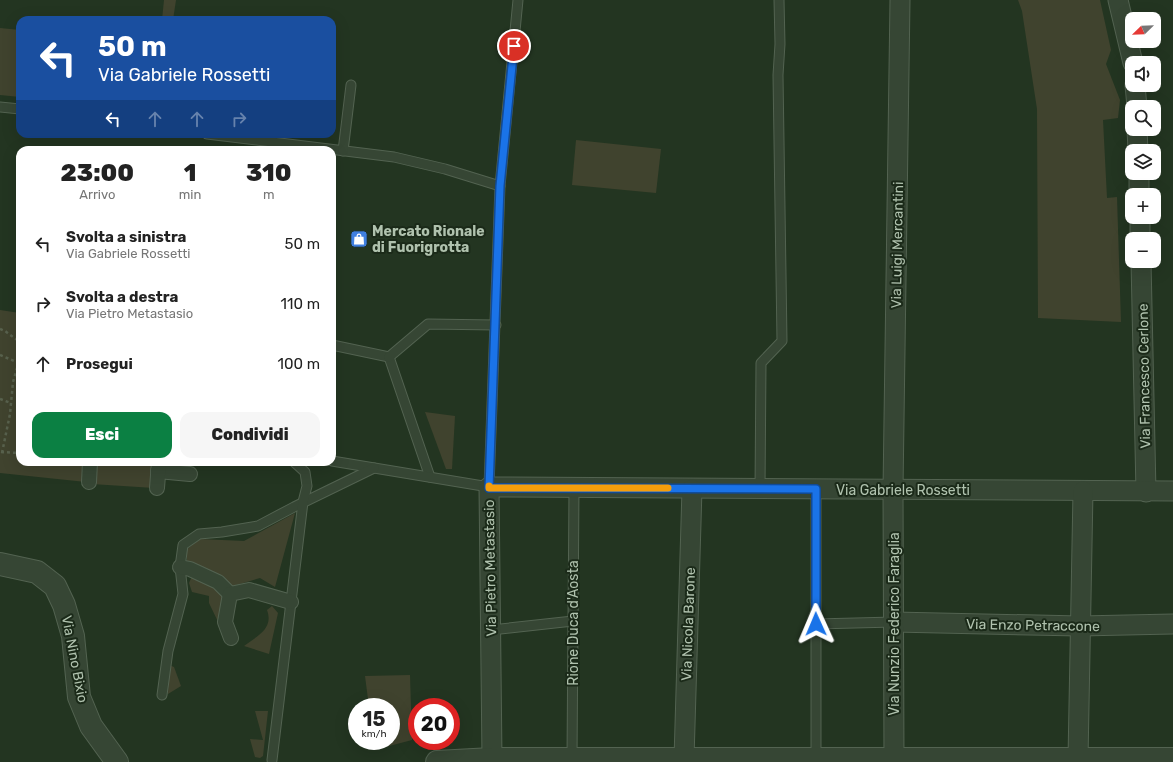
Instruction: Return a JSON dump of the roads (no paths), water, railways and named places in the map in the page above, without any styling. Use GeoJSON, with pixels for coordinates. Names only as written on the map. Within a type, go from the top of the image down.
{"type":"FeatureCollection","features":[{"type":"Feature","properties":{"kind":"street","name":"Via Luigi Mercantini"},"geometry":{"type":"LineString","coordinates":[[893,490],[900,0]]}},
{"type":"Feature","properties":{"kind":"street"},"geometry":{"type":"LineString","coordinates":[[1118,0],[1130,56]]}},
{"type":"Feature","properties":{"kind":"street","name":"Via Francesco Cerlone"},"geometry":{"type":"LineString","coordinates":[[1141,268],[1146,492]]}},
{"type":"Feature","properties":{"kind":"street"},"geometry":{"type":"LineString","coordinates":[[89,482],[90,466]]}},
{"type":"Feature","properties":{"kind":"street"},"geometry":{"type":"LineString","coordinates":[[157,488],[158,466],[190,474]]}},
{"type":"Feature","properties":{"kind":"street","name":"Via Gabriele Rossetti"},"geometry":{"type":"LineString","coordinates":[[489,488],[1173,491]]}},
{"type":"Feature","properties":{"kind":"street","name":"Via Pietro Metastasio"},"geometry":{"type":"LineString","coordinates":[[489,488],[492,759]]}},
{"type":"Feature","properties":{"kind":"street","name":"Via Nicola Barone"},"geometry":{"type":"LineString","coordinates":[[684,760],[692,489]]}},
{"type":"Feature","properties":{"kind":"street","name":"Via Nunzio Federico Faraglia"},"geometry":{"type":"LineString","coordinates":[[893,490],[894,759]]}},
{"type":"Feature","properties":{"kind":"street"},"geometry":{"type":"LineString","coordinates":[[1078,759],[1083,491]]}},
{"type":"Feature","properties":{"kind":"street","name":"Via Nino Bixio"},"geometry":{"type":"LineString","coordinates":[[0,564],[37,572],[55,586],[64,605],[73,636],[79,697],[91,726],[117,762]]}},
{"type":"Feature","properties":{"kind":"street"},"geometry":{"type":"LineString","coordinates":[[180,567],[190,569],[218,582],[230,594]]}},
{"type":"Feature","properties":{"kind":"street"},"geometry":{"type":"LineString","coordinates":[[230,594],[249,590],[291,602]]}},
{"type":"Feature","properties":{"kind":"street"},"geometry":{"type":"LineString","coordinates":[[230,594],[225,622],[231,638]]}},
{"type":"Feature","properties":{"kind":"street","name":"Via Enzo Petraccone"},"geometry":{"type":"LineString","coordinates":[[894,622],[1080,626],[1173,624]]}},
{"type":"Feature","properties":{"kind":"street"},"geometry":{"type":"LineString","coordinates":[[437,762],[492,759],[1173,759]]}},
{"type":"Feature","properties":{"kind":"lane","name":"Via Pietro Metastasio"},"geometry":{"type":"LineString","coordinates":[[489,488],[500,186],[518,0]]}},
{"type":"Feature","properties":{"kind":"lane"},"geometry":{"type":"LineString","coordinates":[[760,489],[761,363],[782,341],[778,75],[780,44],[779,0]]}},
{"type":"Feature","properties":{"kind":"lane"},"geometry":{"type":"LineString","coordinates":[[343,151],[351,85]]}},
{"type":"Feature","properties":{"kind":"lane"},"geometry":{"type":"LineString","coordinates":[[0,107],[16,109]]}},
{"type":"Feature","properties":{"kind":"lane"},"geometry":{"type":"LineString","coordinates":[[239,138],[303,146]]}},
{"type":"Feature","properties":{"kind":"lane"},"geometry":{"type":"LineString","coordinates":[[336,150],[394,157],[445,169],[500,186]]}},
{"type":"Feature","properties":{"kind":"lane"},"geometry":{"type":"LineString","coordinates":[[389,357],[428,324],[496,325]]}},
{"type":"Feature","properties":{"kind":"lane"},"geometry":{"type":"LineString","coordinates":[[336,346],[389,357]]}},
{"type":"Feature","properties":{"kind":"lane"},"geometry":{"type":"LineString","coordinates":[[389,357],[430,477]]}},
{"type":"Feature","properties":{"kind":"lane"},"geometry":{"type":"LineString","coordinates":[[336,462],[489,488]]}},
{"type":"Feature","properties":{"kind":"lane"},"geometry":{"type":"LineString","coordinates":[[271,761],[303,502],[307,486],[305,472],[298,466]]}},
{"type":"Feature","properties":{"kind":"lane"},"geometry":{"type":"LineString","coordinates":[[162,695],[168,651],[183,594],[180,567],[183,545],[199,534],[258,526],[303,502],[374,468]]}},
{"type":"Feature","properties":{"kind":"lane","name":"Rione Duca d'Aosta"},"geometry":{"type":"LineString","coordinates":[[572,759],[574,488]]}},
{"type":"Feature","properties":{"kind":"lane"},"geometry":{"type":"LineString","coordinates":[[816,489],[816,759]]}},
{"type":"Feature","properties":{"kind":"lane"},"geometry":{"type":"LineString","coordinates":[[491,630],[573,621]]}},
{"type":"Feature","properties":{"kind":"lane"},"geometry":{"type":"LineString","coordinates":[[816,624],[894,622]]}},
{"type":"Feature","properties":{"kind":"place","name":"Mercato Rionale di Fuorigrotta"},"geometry":{"type":"Point","coordinates":[359,239]}}]}
